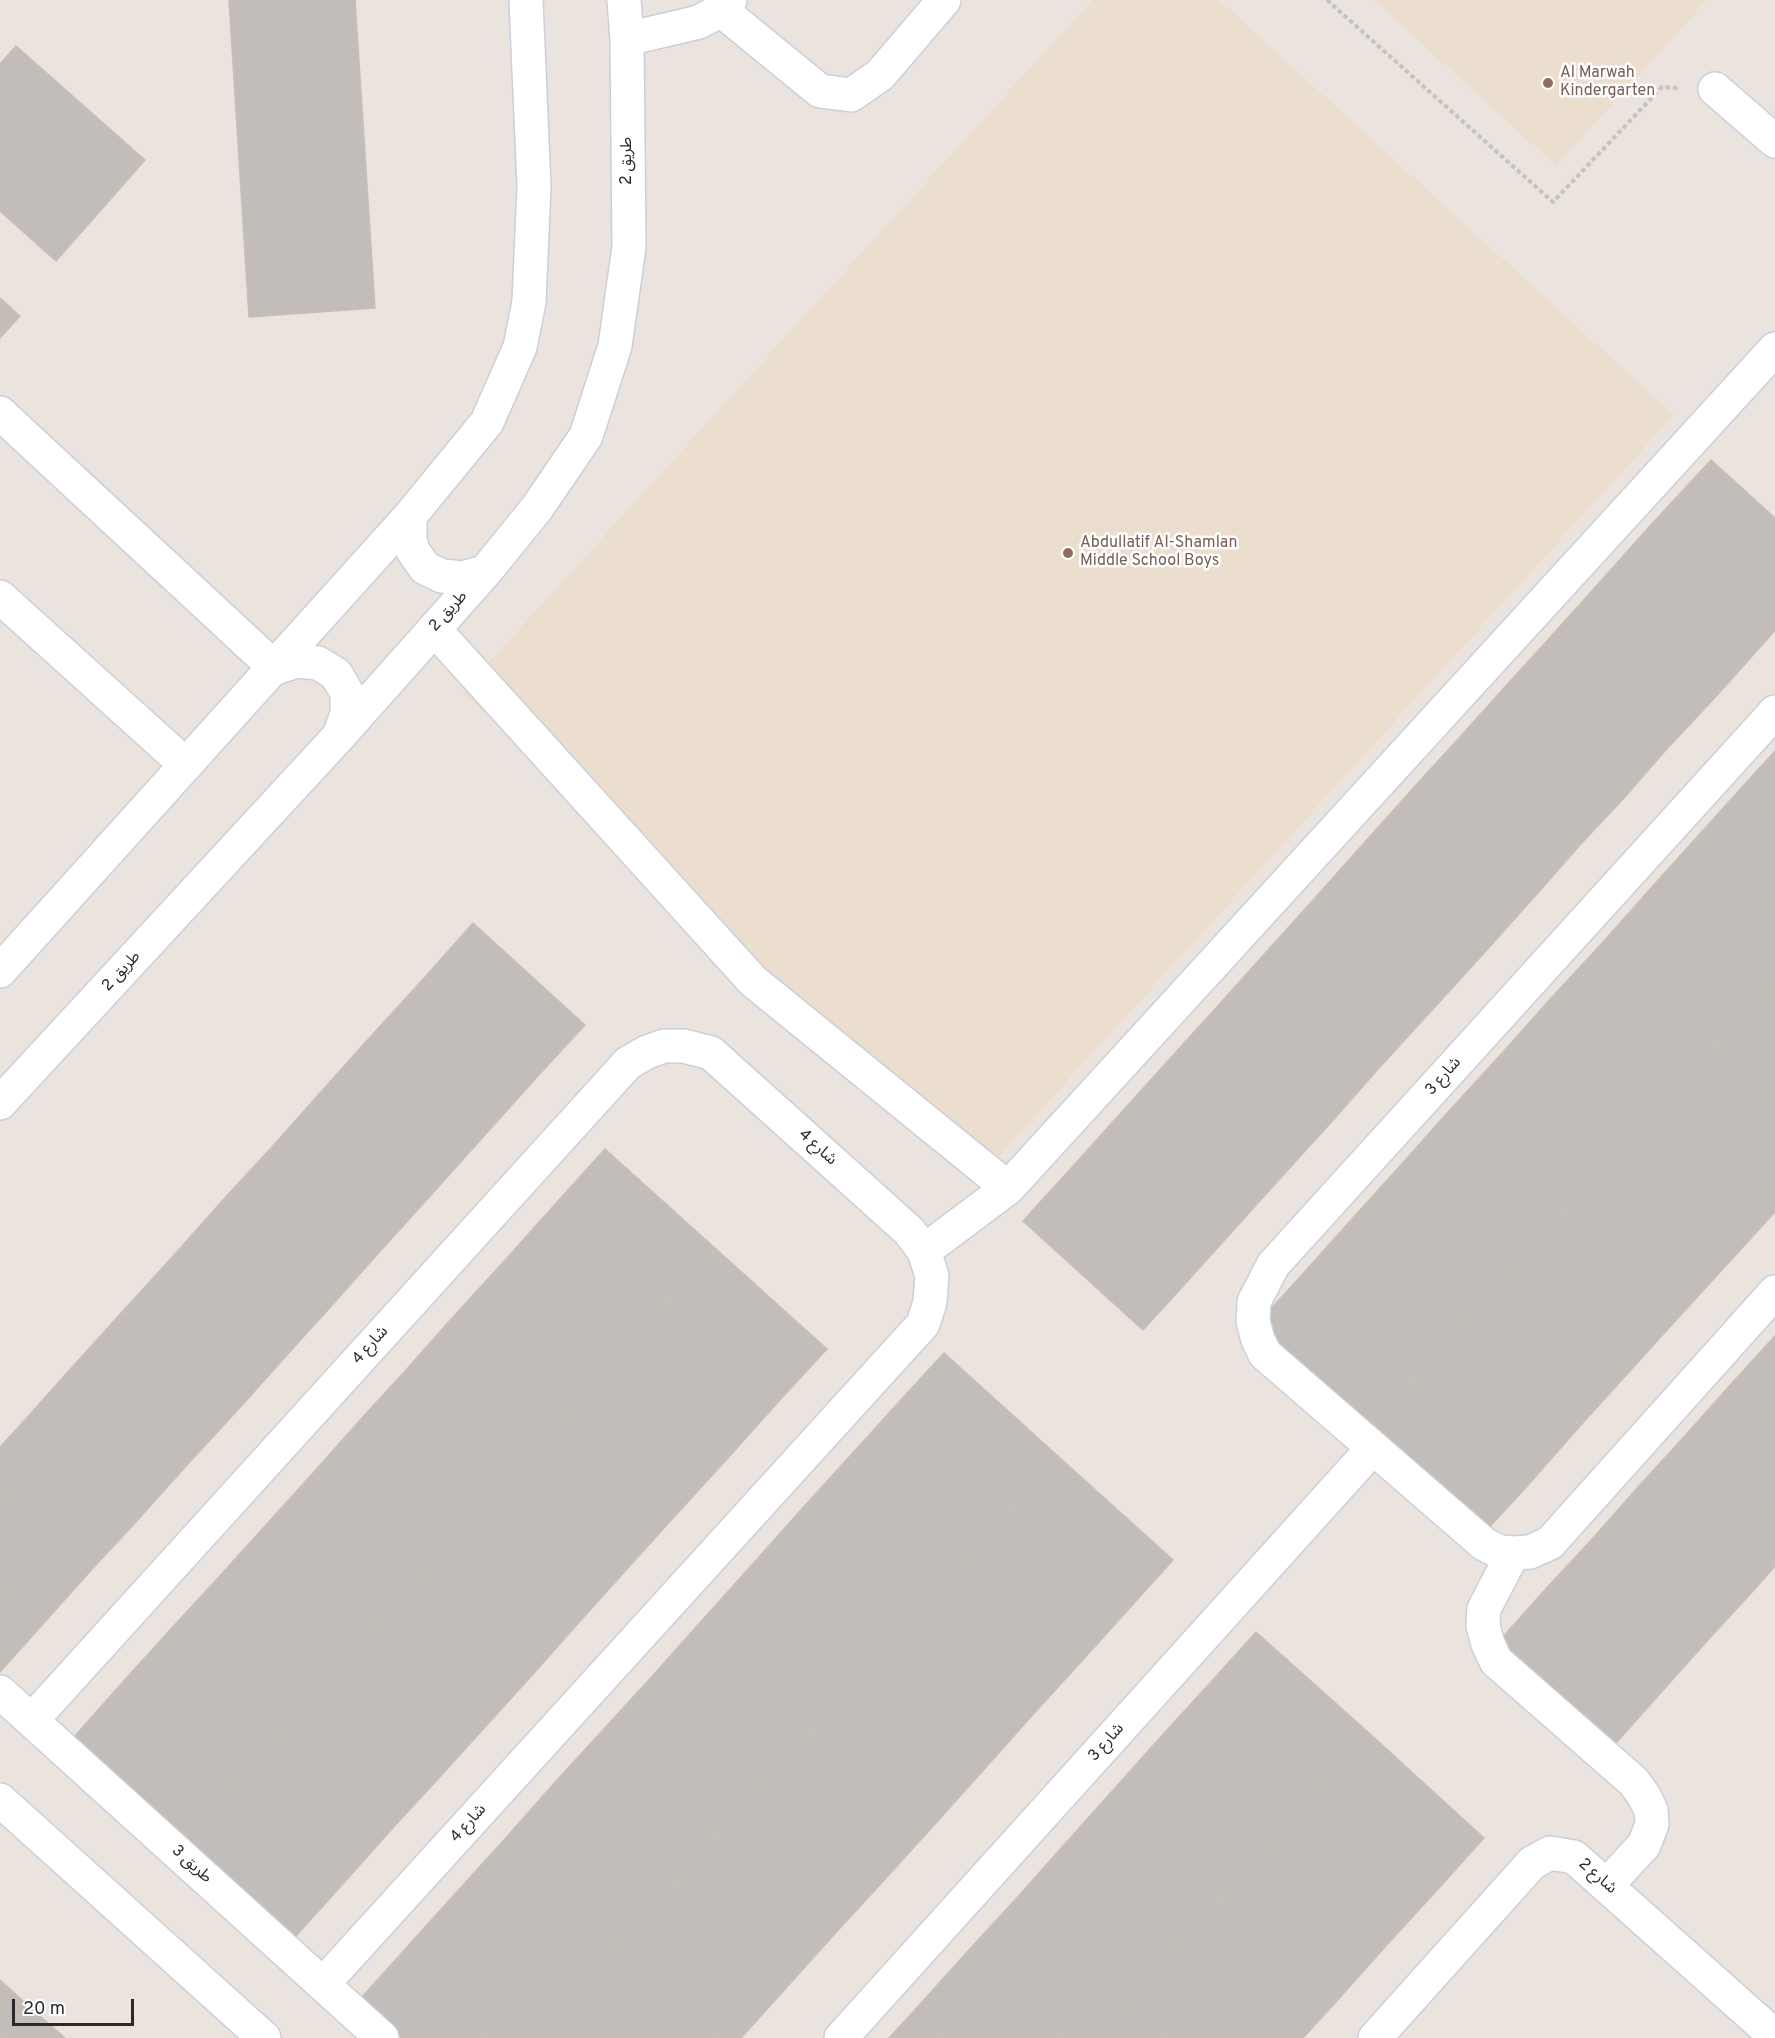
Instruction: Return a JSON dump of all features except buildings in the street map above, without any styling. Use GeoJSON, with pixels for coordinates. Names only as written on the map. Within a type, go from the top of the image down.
{"type":"FeatureCollection","features":[{"type":"Feature","properties":{"kind":"street"},"geometry":{"type":"LineString","coordinates":[[0,971],[410,516],[487,422],[520,347],[530,302],[534,186],[526,0]]}},
{"type":"Feature","properties":{"kind":"street","name":"طريق 2"},"geometry":{"type":"LineString","coordinates":[[0,1103],[339,736],[485,572],[537,508],[586,435],[615,346],[629,247],[627,39],[624,0]]}},
{"type":"Feature","properties":{"kind":"street"},"geometry":{"type":"LineString","coordinates":[[627,39],[699,22],[725,5],[820,91],[851,95],[880,75],[944,0]]}},
{"type":"Feature","properties":{"kind":"street"},"geometry":{"type":"LineString","coordinates":[[1715,89],[1775,141]]}},
{"type":"Feature","properties":{"kind":"street"},"geometry":{"type":"LineString","coordinates":[[924,1251],[1008,1188],[1775,350]]}},
{"type":"Feature","properties":{"kind":"street"},"geometry":{"type":"LineString","coordinates":[[0,413],[275,668]]}},
{"type":"Feature","properties":{"kind":"street"},"geometry":{"type":"LineString","coordinates":[[410,516],[410,539],[413,551],[425,568],[442,576],[462,578],[485,572]]}},
{"type":"Feature","properties":{"kind":"street"},"geometry":{"type":"LineString","coordinates":[[0,597],[186,765]]}},
{"type":"Feature","properties":{"kind":"street"},"geometry":{"type":"LineString","coordinates":[[434,629],[753,981],[1008,1188]]}},
{"type":"Feature","properties":{"kind":"street"},"geometry":{"type":"LineString","coordinates":[[275,668],[297,661],[318,663],[336,674],[346,693],[347,714],[339,736]]}},
{"type":"Feature","properties":{"kind":"street","name":"شارع 3"},"geometry":{"type":"LineString","coordinates":[[1775,712],[1273,1265],[1254,1302],[1253,1321],[1265,1354],[1484,1544],[1500,1551],[1513,1553],[1530,1552],[1550,1543],[1775,1292]]}},
{"type":"Feature","properties":{"kind":"street","name":"شارع 4"},"geometry":{"type":"LineString","coordinates":[[32,1719],[628,1063],[647,1052],[664,1046],[684,1046],[711,1053],[909,1231],[924,1251],[932,1276],[930,1302],[923,1324],[323,1984]]}},
{"type":"Feature","properties":{"kind":"street","name":"شارع 3"},"geometry":{"type":"LineString","coordinates":[[841,2038],[1373,1448]]}},
{"type":"Feature","properties":{"kind":"street"},"geometry":{"type":"LineString","coordinates":[[1513,1553],[1485,1609],[1483,1626],[1496,1661],[1634,1782],[1651,1810],[1652,1824],[1644,1845],[1607,1885]]}},
{"type":"Feature","properties":{"kind":"street","name":"طريق 3"},"geometry":{"type":"LineString","coordinates":[[0,1692],[382,2038]]}},
{"type":"Feature","properties":{"kind":"street"},"geometry":{"type":"LineString","coordinates":[[0,1800],[264,2038]]}},
{"type":"Feature","properties":{"kind":"street","name":"شارع 2"},"geometry":{"type":"LineString","coordinates":[[1375,2038],[1532,1863],[1550,1852],[1574,1857],[1775,2036]]}},
{"type":"Feature","properties":{"kind":"path"},"geometry":{"type":"LineString","coordinates":[[1327,0],[1553,202],[1662,87],[1715,89]]}},
{"type":"Feature","properties":{"kind":"shaded area","name":"Abdullatif Al-Shamlan Middle School Boys"},"geometry":{"type":"Polygon","coordinates":[[[1092,0],[1219,0],[1674,415],[986,1170],[462,692],[1092,0]]]}},
{"type":"Feature","properties":{"kind":"shaded area","name":"Al Marwah Kindergarten"},"geometry":{"type":"Polygon","coordinates":[[[1374,0],[1707,0],[1556,166],[1374,0]]]}},
{"type":"Feature","properties":{"kind":"place","name":"Al Marwah Kindergarten"},"geometry":{"type":"Point","coordinates":[1548,83]}},
{"type":"Feature","properties":{"kind":"place","name":"Abdullatif Al-Shamlan Middle School Boys"},"geometry":{"type":"Point","coordinates":[1068,553]}}]}
